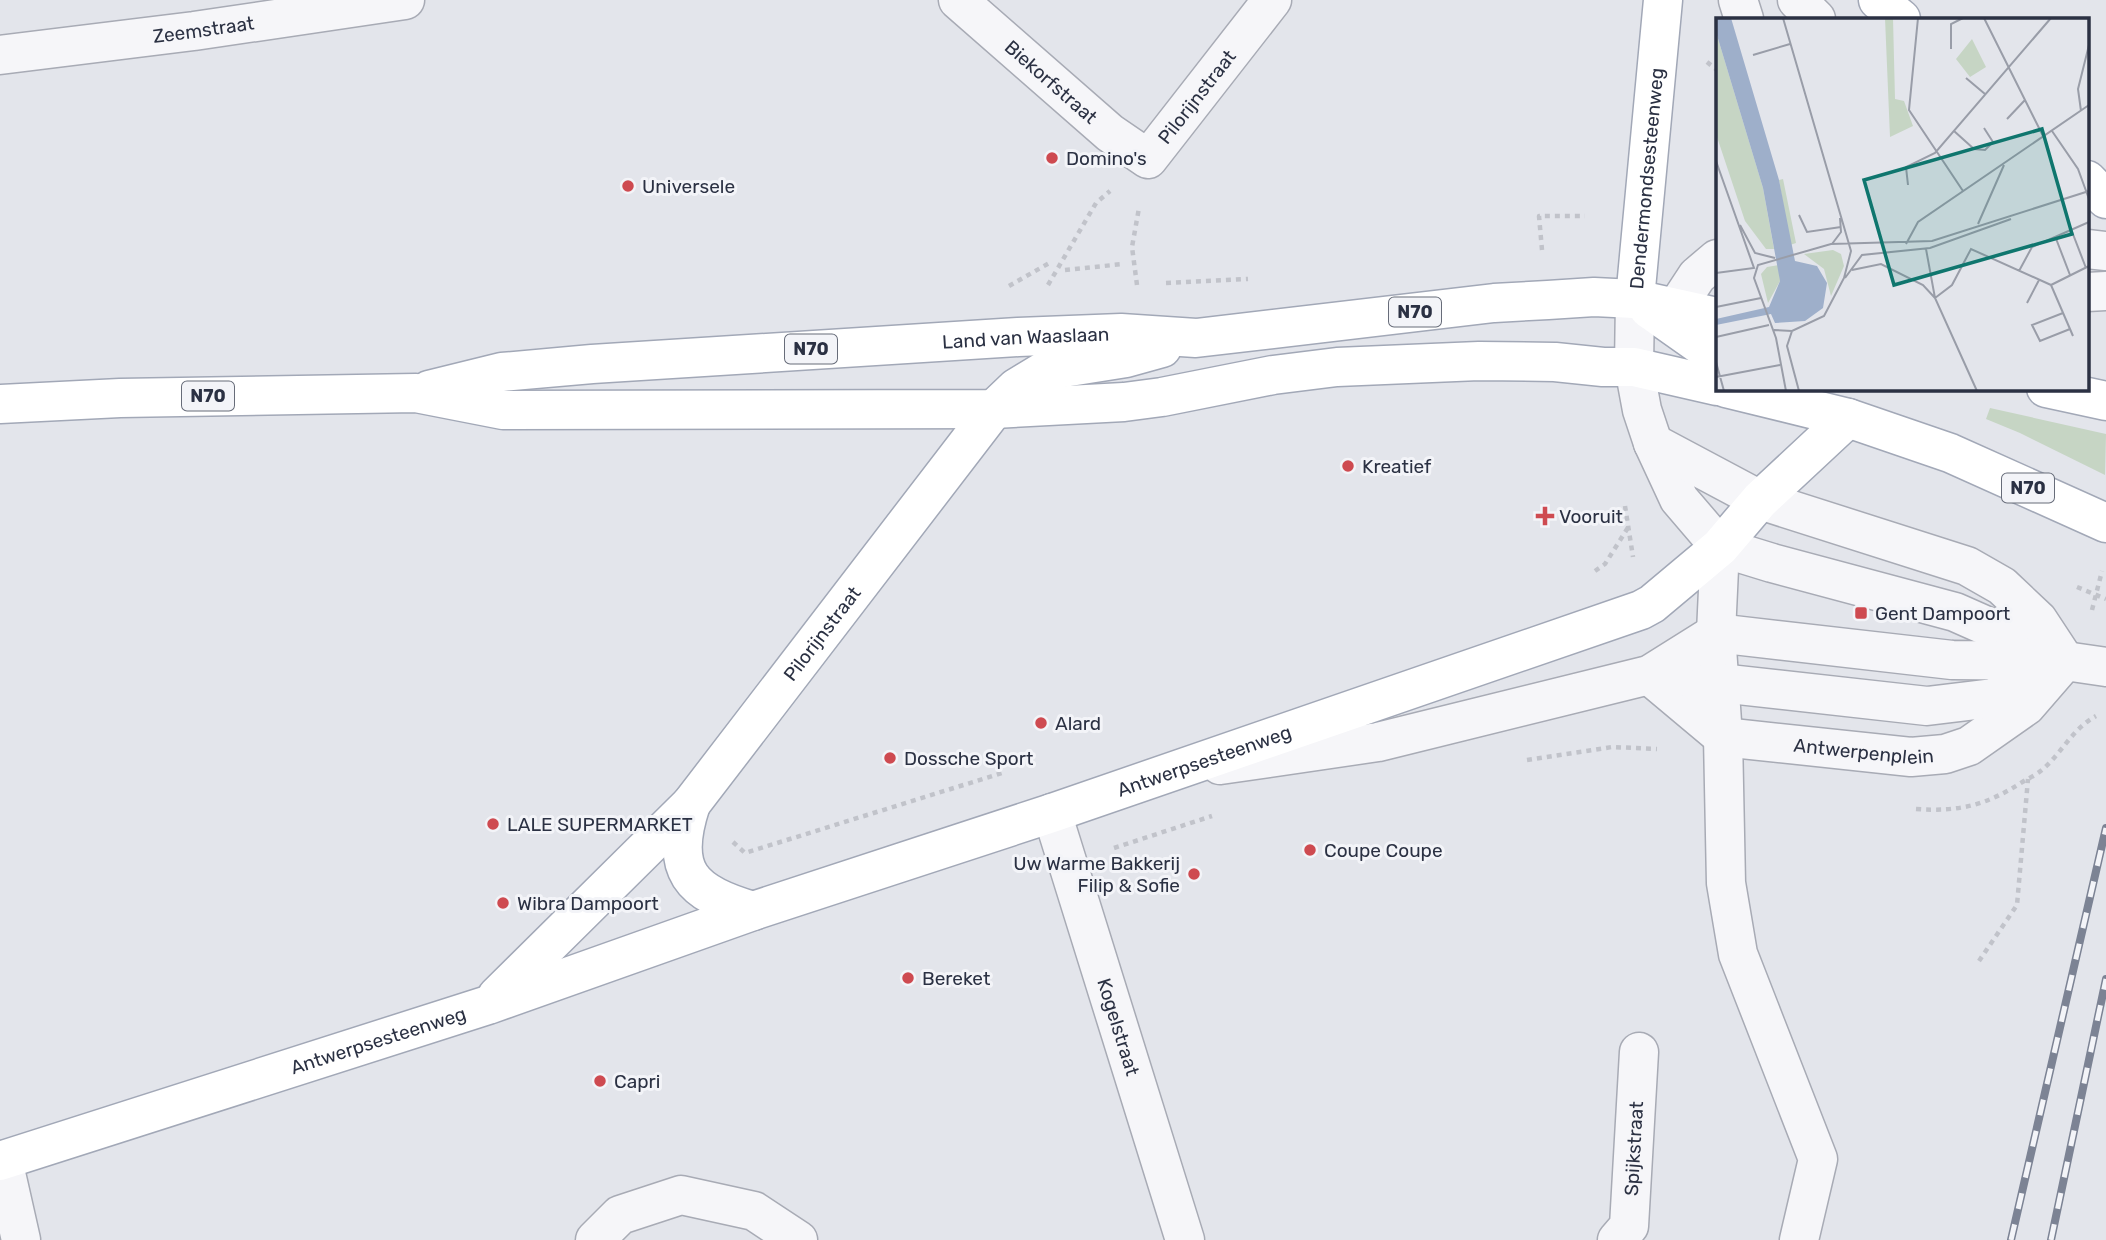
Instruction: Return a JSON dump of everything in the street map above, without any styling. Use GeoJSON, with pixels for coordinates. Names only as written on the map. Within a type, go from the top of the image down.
{"type":"FeatureCollection","features":[{"type":"Feature","properties":{"kind":"main road","name":"Dendermondsesteenweg"},"geometry":{"type":"LineString","coordinates":[[1663,0],[1635,299],[1716,356]]}},
{"type":"Feature","properties":{"kind":"main road"},"geometry":{"type":"LineString","coordinates":[[1878,0],[1900,18]]}},
{"type":"Feature","properties":{"kind":"main road","name":"Land van Waaslaan"},"geometry":{"type":"LineString","coordinates":[[416,393],[502,372],[607,363],[1018,337],[1121,333],[1196,338],[1494,303],[1594,297],[1635,299]]}},
{"type":"Feature","properties":{"kind":"main road","name":"N70"},"geometry":{"type":"LineString","coordinates":[[1635,299],[1716,317]]}},
{"type":"Feature","properties":{"kind":"main road","name":"Pilorijnstraat"},"geometry":{"type":"LineString","coordinates":[[488,1005],[691,804],[994,409],[1016,388],[1044,371],[1126,358],[1196,338]]}},
{"type":"Feature","properties":{"kind":"main road","name":"Land van Waaslaan"},"geometry":{"type":"LineString","coordinates":[[0,404],[120,398],[416,393],[503,410],[994,409],[1124,402],[1273,375],[1337,367],[1479,361],[1634,367]]}},
{"type":"Feature","properties":{"kind":"main road"},"geometry":{"type":"LineString","coordinates":[[607,363],[607,411]]}},
{"type":"Feature","properties":{"kind":"main road","name":"N70"},"geometry":{"type":"LineString","coordinates":[[1634,367],[1716,386]]}},
{"type":"Feature","properties":{"kind":"main road","name":"N70"},"geometry":{"type":"LineString","coordinates":[[1734,390],[1848,418],[1950,453],[2106,523]]}},
{"type":"Feature","properties":{"kind":"main road"},"geometry":{"type":"LineString","coordinates":[[1777,390],[1811,409]]}},
{"type":"Feature","properties":{"kind":"main road"},"geometry":{"type":"LineString","coordinates":[[2055,390],[2106,401]]}},
{"type":"Feature","properties":{"kind":"main road"},"geometry":{"type":"LineString","coordinates":[[1720,547],[1760,500],[1848,418]]}},
{"type":"Feature","properties":{"kind":"main road","name":"Antwerpsesteenweg"},"geometry":{"type":"LineString","coordinates":[[1,1161],[488,1005],[753,911],[1052,813],[1641,610],[1652,604],[1720,547]]}},
{"type":"Feature","properties":{"kind":"main road"},"geometry":{"type":"LineString","coordinates":[[691,804],[683,829],[683,856],[688,875],[703,891],[724,903],[753,911]]}},
{"type":"Feature","properties":{"kind":"street","name":"Zeemstraat"},"geometry":{"type":"LineString","coordinates":[[0,55],[192,16],[405,0]]}},
{"type":"Feature","properties":{"kind":"street","name":"Biekorfstraat"},"geometry":{"type":"LineString","coordinates":[[958,0],[1110,133],[1148,159]]}},
{"type":"Feature","properties":{"kind":"street","name":"Pilorijnstraat"},"geometry":{"type":"LineString","coordinates":[[1148,159],[1272,0]]}},
{"type":"Feature","properties":{"kind":"street"},"geometry":{"type":"LineString","coordinates":[[1738,0],[1744,18]]}},
{"type":"Feature","properties":{"kind":"street"},"geometry":{"type":"LineString","coordinates":[[1797,0],[1815,18]]}},
{"type":"Feature","properties":{"kind":"street"},"geometry":{"type":"LineString","coordinates":[[2088,249],[2106,251]]}},
{"type":"Feature","properties":{"kind":"street"},"geometry":{"type":"LineString","coordinates":[[1676,308],[1697,276],[1716,260]]}},
{"type":"Feature","properties":{"kind":"street"},"geometry":{"type":"LineString","coordinates":[[2088,292],[2106,291]]}},
{"type":"Feature","properties":{"kind":"street"},"geometry":{"type":"LineString","coordinates":[[1635,299],[1634,367],[1642,410],[1653,443],[1679,499],[1720,547],[1955,612],[2065,661]]}},
{"type":"Feature","properties":{"kind":"street"},"geometry":{"type":"LineString","coordinates":[[1653,443],[1760,500],[1967,566],[2002,586],[2038,620],[2065,661]]}},
{"type":"Feature","properties":{"kind":"street"},"geometry":{"type":"LineString","coordinates":[[1720,547],[1716,633],[1723,737],[1726,883],[1738,954],[1818,1159],[1799,1240]]}},
{"type":"Feature","properties":{"kind":"street"},"geometry":{"type":"LineString","coordinates":[[1163,774],[1378,742],[1649,675],[1716,633],[1952,660],[2065,661],[2106,667]]}},
{"type":"Feature","properties":{"kind":"street"},"geometry":{"type":"LineString","coordinates":[[1649,675],[1927,706],[1993,698],[2065,661]]}},
{"type":"Feature","properties":{"kind":"street","name":"Antwerpenplein"},"geometry":{"type":"LineString","coordinates":[[1723,737],[1911,757],[1945,754],[1969,746],[2026,706],[2065,661]]}},
{"type":"Feature","properties":{"kind":"street"},"geometry":{"type":"LineString","coordinates":[[1649,675],[1723,737]]}},
{"type":"Feature","properties":{"kind":"street","name":"Kogelstraat"},"geometry":{"type":"LineString","coordinates":[[1052,813],[1185,1240]]}},
{"type":"Feature","properties":{"kind":"street","name":"Spijkstraat"},"geometry":{"type":"LineString","coordinates":[[1617,1240],[1629,1226],[1639,1052]]}},
{"type":"Feature","properties":{"kind":"street"},"geometry":{"type":"LineString","coordinates":[[1,1161],[21,1240]]}},
{"type":"Feature","properties":{"kind":"street"},"geometry":{"type":"LineString","coordinates":[[595,1240],[620,1215],[681,1195],[754,1211],[798,1240]]}},
{"type":"Feature","properties":{"kind":"path","name":"Pilorijnstraat"},"geometry":{"type":"LineString","coordinates":[[1137,285],[1132,247],[1148,159]]}},
{"type":"Feature","properties":{"kind":"path"},"geometry":{"type":"LineString","coordinates":[[1542,262],[1539,216],[1585,216]]}},
{"type":"Feature","properties":{"kind":"path"},"geometry":{"type":"LineString","coordinates":[[998,292],[1051,262]]}},
{"type":"Feature","properties":{"kind":"path"},"geometry":{"type":"LineString","coordinates":[[1065,270],[1123,264]]}},
{"type":"Feature","properties":{"kind":"path"},"geometry":{"type":"LineString","coordinates":[[2091,617],[2100,577]]}},
{"type":"Feature","properties":{"kind":"path"},"geometry":{"type":"LineString","coordinates":[[2070,737],[2091,719],[2105,712]]}},
{"type":"Feature","properties":{"kind":"path"},"geometry":{"type":"LineString","coordinates":[[745,853],[1008,772]]}},
{"type":"Feature","properties":{"kind":"path"},"geometry":{"type":"LineString","coordinates":[[1979,961],[2017,905],[2028,779]]}},
{"type":"Feature","properties":{"kind":"green space"},"geometry":{"type":"Polygon","coordinates":[[[1990,408],[2106,434],[2105,475],[1986,419],[1990,408]]]}},
{"type":"Feature","properties":{"kind":"railway"},"geometry":{"type":"LineString","coordinates":[[2011,1240],[2106,828]]}},
{"type":"Feature","properties":{"kind":"railway"},"geometry":{"type":"LineString","coordinates":[[2051,1240],[2106,979]]}},
{"type":"Feature","properties":{"kind":"place","name":"Domino's"},"geometry":{"type":"Point","coordinates":[1052,158]}},
{"type":"Feature","properties":{"kind":"place","name":"Universele"},"geometry":{"type":"Point","coordinates":[628,186]}},
{"type":"Feature","properties":{"kind":"place","name":"Kreatief"},"geometry":{"type":"Point","coordinates":[1348,466]}},
{"type":"Feature","properties":{"kind":"place","name":"Vooruit"},"geometry":{"type":"Point","coordinates":[1545,516]}},
{"type":"Feature","properties":{"kind":"place","name":"Gent Dampoort"},"geometry":{"type":"Point","coordinates":[1861,613]}},
{"type":"Feature","properties":{"kind":"place","name":"Alard"},"geometry":{"type":"Point","coordinates":[1041,723]}},
{"type":"Feature","properties":{"kind":"place","name":"Dossche Sport"},"geometry":{"type":"Point","coordinates":[890,758]}},
{"type":"Feature","properties":{"kind":"place","name":"LALE SUPERMARKET"},"geometry":{"type":"Point","coordinates":[493,824]}},
{"type":"Feature","properties":{"kind":"place","name":"Coupe Coupe"},"geometry":{"type":"Point","coordinates":[1310,850]}},
{"type":"Feature","properties":{"kind":"place","name":"Uw Warme Bakkerij Filip & Sofie"},"geometry":{"type":"Point","coordinates":[1194,874]}},
{"type":"Feature","properties":{"kind":"place","name":"Wibra Dampoort"},"geometry":{"type":"Point","coordinates":[503,903]}},
{"type":"Feature","properties":{"kind":"place","name":"Bereket"},"geometry":{"type":"Point","coordinates":[908,978]}},
{"type":"Feature","properties":{"kind":"place","name":"Capri"},"geometry":{"type":"Point","coordinates":[600,1081]}}]}
